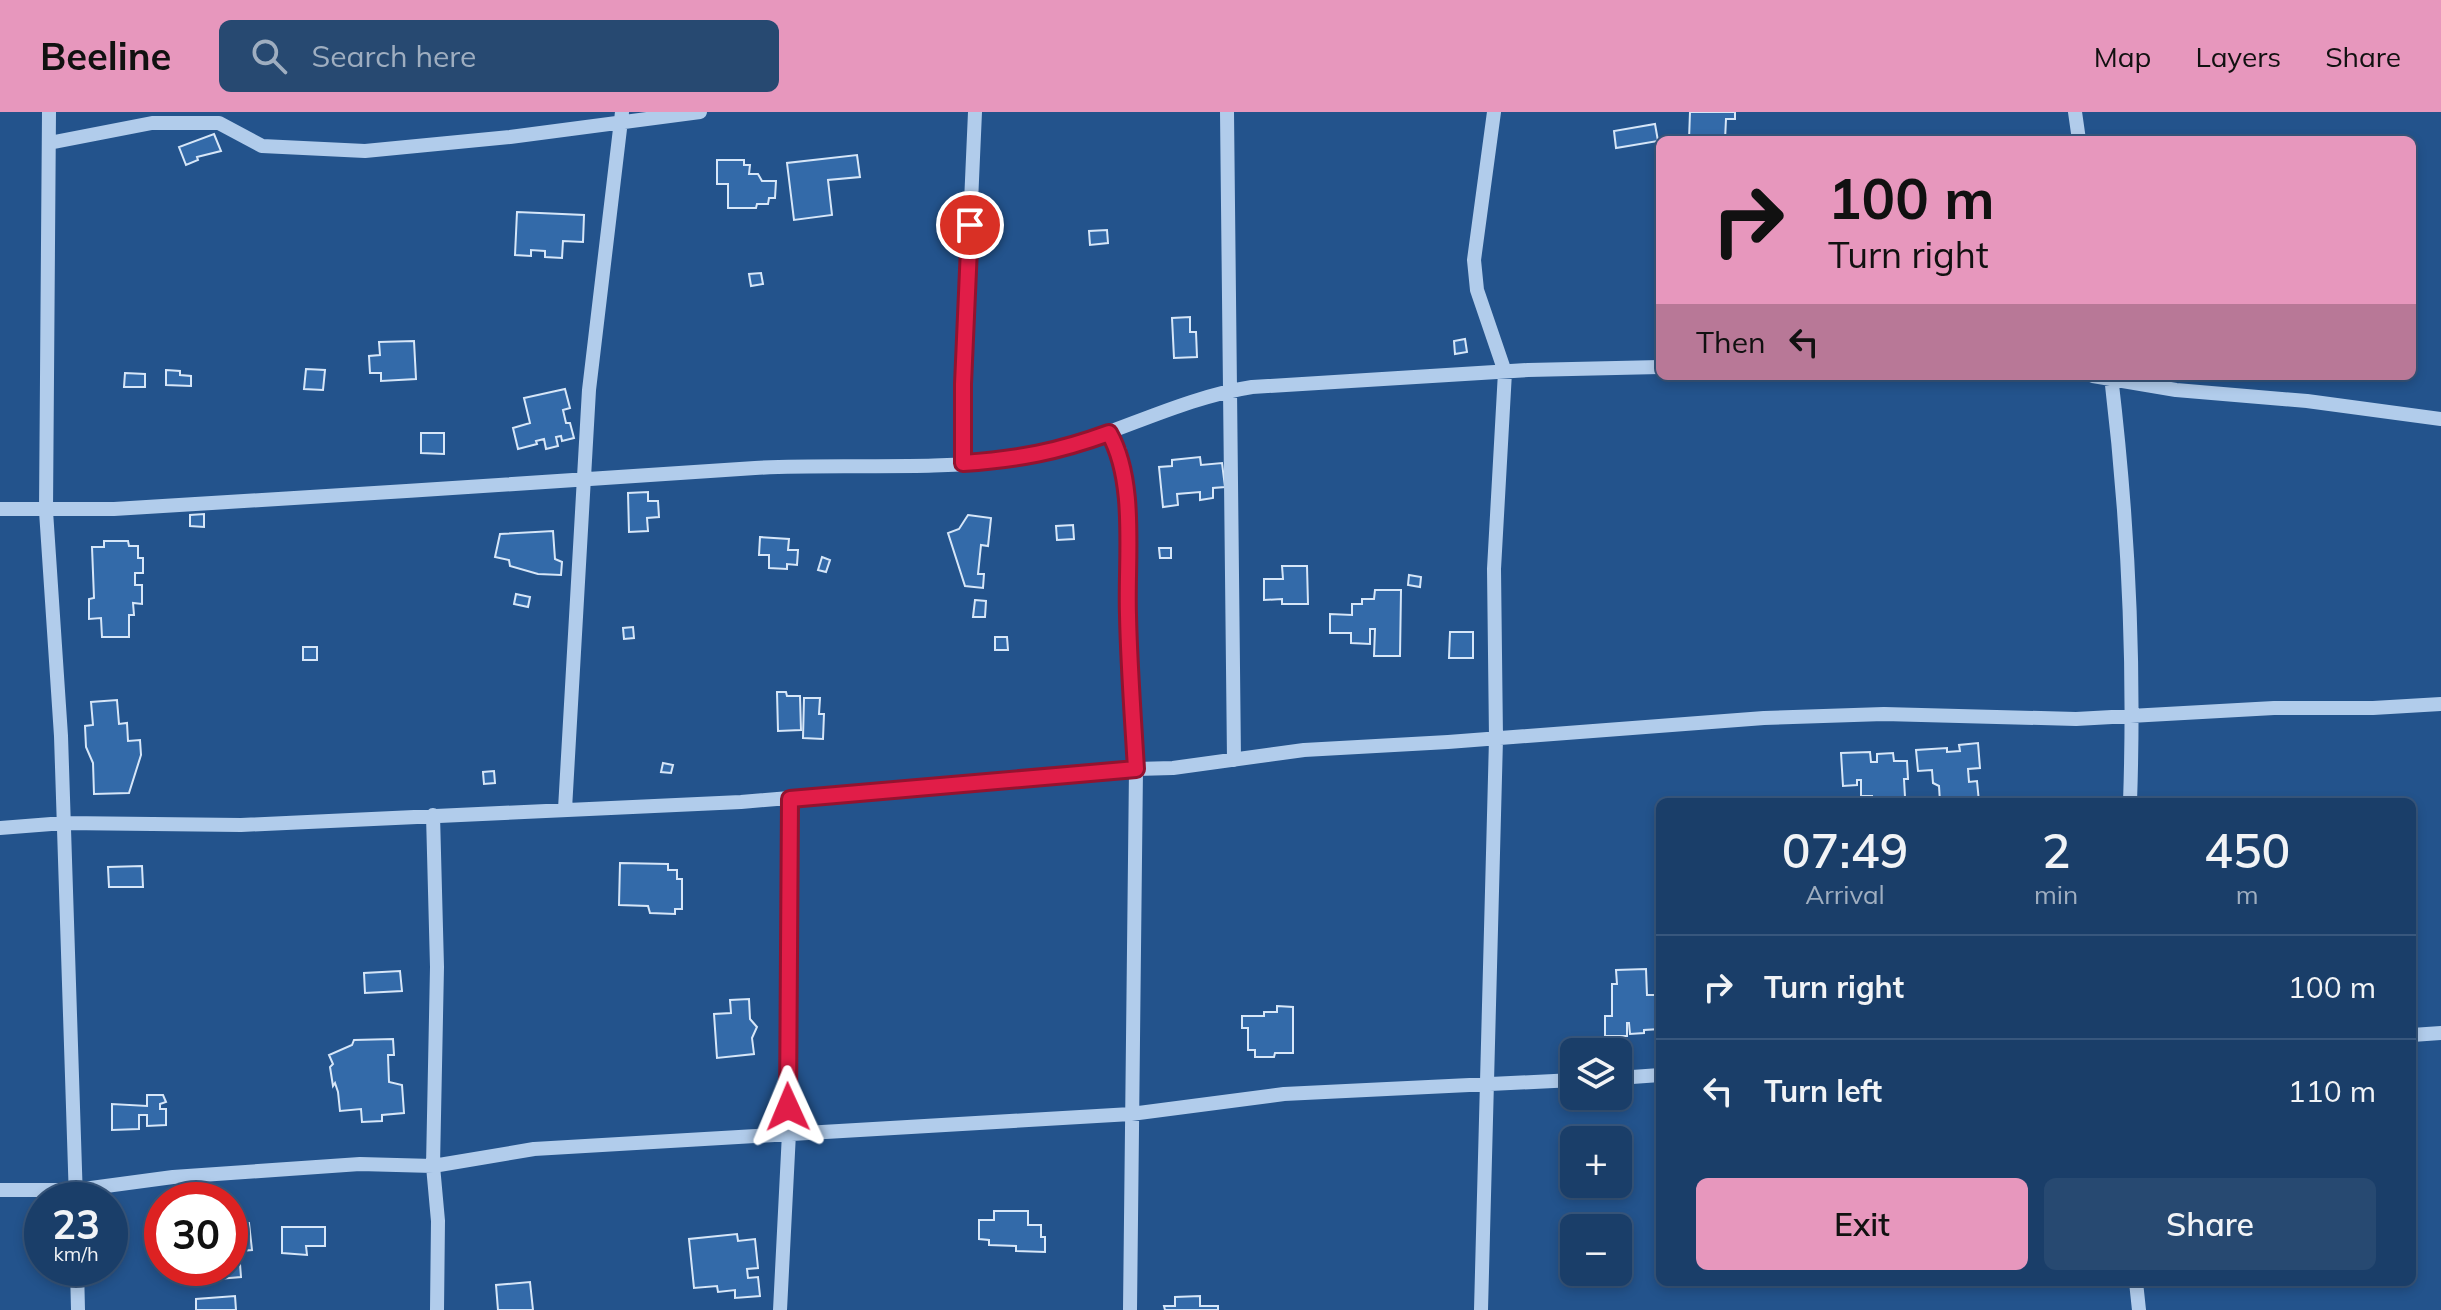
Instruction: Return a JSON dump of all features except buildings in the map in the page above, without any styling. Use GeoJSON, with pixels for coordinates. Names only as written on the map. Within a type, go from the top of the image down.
{"type":"FeatureCollection","features":[{"type":"Feature","properties":{"kind":"street"},"geometry":{"type":"LineString","coordinates":[[49,112],[46,511],[61,736],[76,1182]]}},
{"type":"Feature","properties":{"kind":"street"},"geometry":{"type":"LineString","coordinates":[[49,143],[152,123],[219,123],[262,146],[365,151],[510,137],[622,117],[700,112]]}},
{"type":"Feature","properties":{"kind":"street"},"geometry":{"type":"LineString","coordinates":[[963,463],[963,384],[975,112]]}},
{"type":"Feature","properties":{"kind":"street"},"geometry":{"type":"LineString","coordinates":[[1227,112],[1234,760]]}},
{"type":"Feature","properties":{"kind":"street"},"geometry":{"type":"LineString","coordinates":[[1481,1310],[1496,739],[1494,569],[1505,372],[1474,279],[1475,250],[1494,112]]}},
{"type":"Feature","properties":{"kind":"street"},"geometry":{"type":"LineString","coordinates":[[2075,112],[2078,136]]}},
{"type":"Feature","properties":{"kind":"street"},"geometry":{"type":"LineString","coordinates":[[565,809],[589,390],[622,117]]}},
{"type":"Feature","properties":{"kind":"street"},"geometry":{"type":"LineString","coordinates":[[0,509],[46,511],[233,502],[799,466],[1008,460],[1060,451],[1229,390],[1505,372],[1656,367]]}},
{"type":"Feature","properties":{"kind":"street"},"geometry":{"type":"LineString","coordinates":[[2111,380],[2128,545],[2133,716],[2130,798]]}},
{"type":"Feature","properties":{"kind":"street"},"geometry":{"type":"LineString","coordinates":[[2122,380],[2176,390],[2307,401],[2441,419]]}},
{"type":"Feature","properties":{"kind":"street"},"geometry":{"type":"LineString","coordinates":[[1109,433],[1120,451],[1126,488],[1128,615],[1136,769],[1130,1310]]}},
{"type":"Feature","properties":{"kind":"street"},"geometry":{"type":"LineString","coordinates":[[0,828],[64,823],[241,825],[790,799],[1173,768],[1304,750],[1779,717],[1884,714],[2076,719],[2274,708],[2441,704]]}},
{"type":"Feature","properties":{"kind":"street"},"geometry":{"type":"LineString","coordinates":[[780,1310],[789,1133],[790,799]]}},
{"type":"Feature","properties":{"kind":"street"},"geometry":{"type":"LineString","coordinates":[[433,815],[437,967],[433,1166],[438,1221],[437,1310]]}},
{"type":"Feature","properties":{"kind":"street"},"geometry":{"type":"LineString","coordinates":[[2416,1035],[2441,1033]]}},
{"type":"Feature","properties":{"kind":"street"},"geometry":{"type":"LineString","coordinates":[[1632,1077],[1656,1075]]}},
{"type":"Feature","properties":{"kind":"street"},"geometry":{"type":"LineString","coordinates":[[128,1185],[173,1177],[344,1165],[433,1166],[534,1149],[1131,1114],[1284,1094],[1560,1081]]}},
{"type":"Feature","properties":{"kind":"street"},"geometry":{"type":"LineString","coordinates":[[0,1190],[24,1192]]}},
{"type":"Feature","properties":{"kind":"street"},"geometry":{"type":"LineString","coordinates":[[77,1286],[78,1310]]}},
{"type":"Feature","properties":{"kind":"street"},"geometry":{"type":"LineString","coordinates":[[2136,1286],[2139,1310]]}},
{"type":"Feature","properties":{"kind":"route"},"geometry":{"type":"LineString","coordinates":[[788,1107],[790,799],[1136,769],[1128,615],[1126,488],[1120,451],[1109,433],[1060,451],[1008,460],[963,463],[970,225]]}}]}
